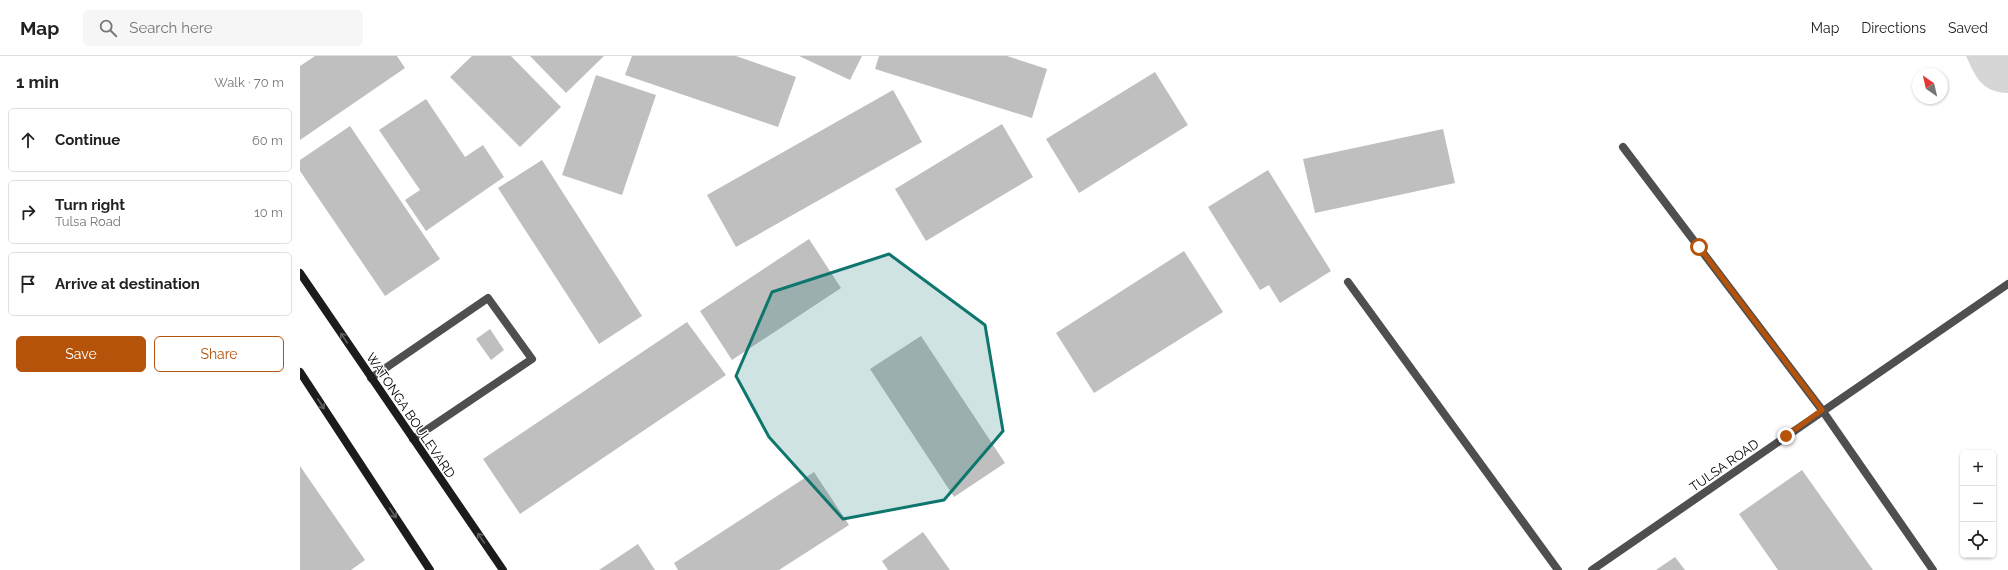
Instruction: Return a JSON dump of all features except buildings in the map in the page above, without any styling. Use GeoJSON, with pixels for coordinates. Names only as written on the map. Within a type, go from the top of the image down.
{"type":"FeatureCollection","features":[{"type":"Feature","properties":{"kind":"main road","name":"WATONGA BOULEVARD"},"geometry":{"type":"LineString","coordinates":[[300,273],[503,570]]}},
{"type":"Feature","properties":{"kind":"main road"},"geometry":{"type":"LineString","coordinates":[[300,372],[430,570]]}},
{"type":"Feature","properties":{"kind":"street"},"geometry":{"type":"LineString","coordinates":[[1623,147],[1822,410],[1933,570]]}},
{"type":"Feature","properties":{"kind":"street"},"geometry":{"type":"LineString","coordinates":[[1348,282],[1558,570]]}},
{"type":"Feature","properties":{"kind":"street","name":"TULSA ROAD"},"geometry":{"type":"LineString","coordinates":[[1592,570],[1701,496],[1822,410],[2008,284]]}},
{"type":"Feature","properties":{"kind":"street"},"geometry":{"type":"LineString","coordinates":[[371,378],[488,298],[532,360],[413,439]]}},
{"type":"Feature","properties":{"kind":"highlighted area"},"geometry":{"type":"Polygon","coordinates":[[[889,254],[985,325],[1003,431],[944,500],[843,519],[769,437],[736,376],[772,292],[889,254]]]}},
{"type":"Feature","properties":{"kind":"shaded area"},"geometry":{"type":"Polygon","coordinates":[[[1966,56],[2008,56],[2008,93],[1991,90],[1985,86],[1977,77],[1966,56]]]}},
{"type":"Feature","properties":{"kind":"route"},"geometry":{"type":"LineString","coordinates":[[1699,247],[1822,410],[1786,436]]}}]}
